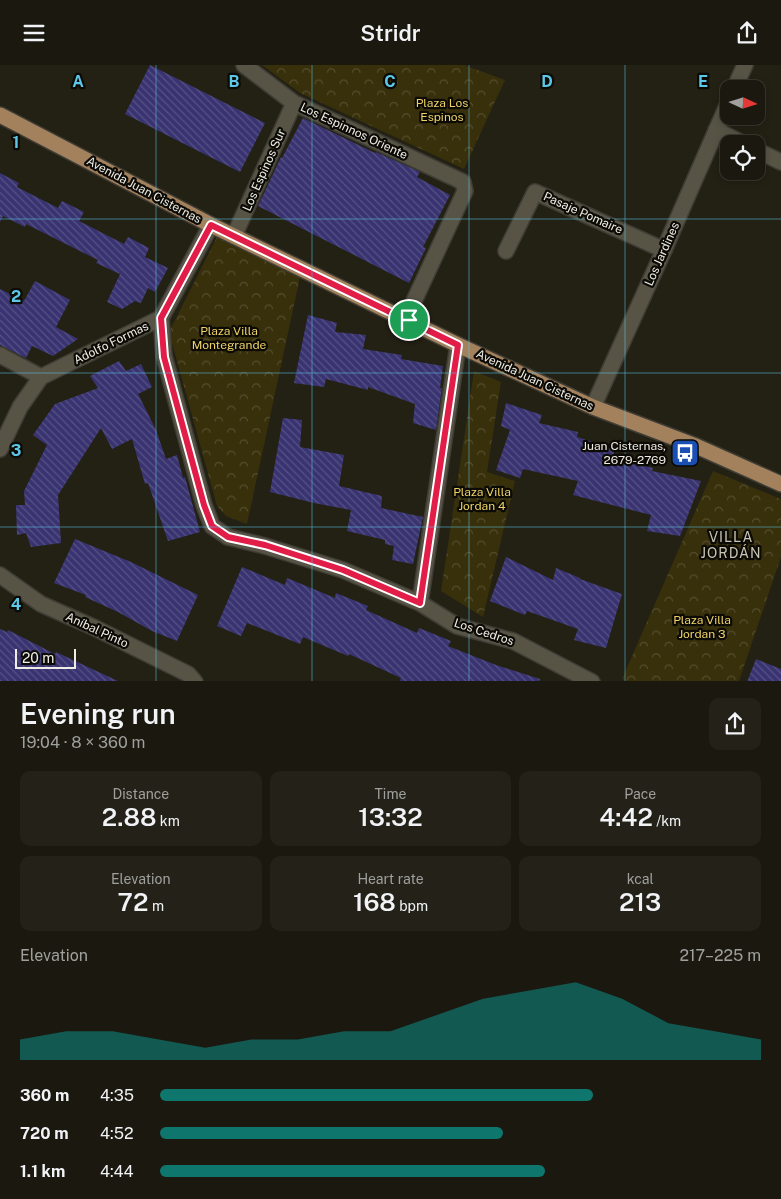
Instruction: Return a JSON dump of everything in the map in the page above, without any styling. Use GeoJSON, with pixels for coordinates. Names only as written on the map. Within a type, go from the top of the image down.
{"type":"FeatureCollection","features":[{"type":"Feature","properties":{"kind":"main road","name":"Avenida Juan Cisternas"},"geometry":{"type":"LineString","coordinates":[[0,115],[211,225],[458,345],[593,407],[696,446],[781,483]]}},
{"type":"Feature","properties":{"kind":"street","name":"Los Espinnos Oriente"},"geometry":{"type":"LineString","coordinates":[[244,65],[294,103],[463,182],[466,191],[414,301],[409,320]]}},
{"type":"Feature","properties":{"kind":"street"},"geometry":{"type":"LineString","coordinates":[[738,80],[745,65]]}},
{"type":"Feature","properties":{"kind":"street","name":"Los Espinos Sur"},"geometry":{"type":"LineString","coordinates":[[234,236],[294,103]]}},
{"type":"Feature","properties":{"kind":"street","name":"Los Jardines"},"geometry":{"type":"LineString","coordinates":[[593,407],[720,121]]}},
{"type":"Feature","properties":{"kind":"street"},"geometry":{"type":"LineString","coordinates":[[716,130],[726,135]]}},
{"type":"Feature","properties":{"kind":"street"},"geometry":{"type":"LineString","coordinates":[[765,154],[781,162]]}},
{"type":"Feature","properties":{"kind":"street","name":"Pasaje Pomaire"},"geometry":{"type":"LineString","coordinates":[[506,251],[534,192],[664,250]]}},
{"type":"Feature","properties":{"kind":"street","name":"Adolfo Formas"},"geometry":{"type":"LineString","coordinates":[[0,449],[20,407],[41,377],[161,318],[211,225]]}},
{"type":"Feature","properties":{"kind":"street","name":"Los Cedros"},"geometry":{"type":"LineString","coordinates":[[161,318],[164,357],[204,505],[212,526],[228,537],[265,545],[343,570],[420,603],[457,626],[513,641],[592,681]]}},
{"type":"Feature","properties":{"kind":"street"},"geometry":{"type":"LineString","coordinates":[[420,603],[458,345]]}},
{"type":"Feature","properties":{"kind":"street"},"geometry":{"type":"LineString","coordinates":[[0,355],[41,377]]}},
{"type":"Feature","properties":{"kind":"street","name":"Aníbal Pinto"},"geometry":{"type":"LineString","coordinates":[[0,575],[41,604],[93,627],[188,674],[195,681]]}},
{"type":"Feature","properties":{"kind":"green space","name":"Plaza Los Espinos"},"geometry":{"type":"Polygon","coordinates":[[[262,65],[464,65],[505,80],[464,169],[300,93],[262,65]]]}},
{"type":"Feature","properties":{"kind":"green space","name":"Plaza Villa Montegrande"},"geometry":{"type":"Polygon","coordinates":[[[217,237],[221,237],[300,277],[247,524],[226,516],[217,506],[169,332],[217,237]]]}},
{"type":"Feature","properties":{"kind":"green space","name":"Plaza Villa Jordan 4"},"geometry":{"type":"Polygon","coordinates":[[[474,371],[501,382],[487,472],[515,481],[483,617],[441,591],[474,371]]]}},
{"type":"Feature","properties":{"kind":"green space","name":"Plaza Villa Jordan 3"},"geometry":{"type":"Polygon","coordinates":[[[713,471],[781,499],[781,557],[739,681],[627,681],[622,679],[713,471]]]}},
{"type":"Feature","properties":{"kind":"building"},"geometry":{"type":"Polygon","coordinates":[[[150,65],[265,123],[240,172],[125,114],[150,65]]]}},
{"type":"Feature","properties":{"kind":"building"},"geometry":{"type":"Polygon","coordinates":[[[303,118],[375,153],[420,172],[417,177],[450,195],[423,247],[426,248],[409,283],[258,206],[281,157],[303,118]]]}},
{"type":"Feature","properties":{"kind":"building"},"geometry":{"type":"Polygon","coordinates":[[[0,173],[19,183],[17,187],[58,208],[62,201],[84,212],[79,221],[124,244],[128,237],[149,248],[145,257],[168,268],[155,292],[148,288],[141,303],[135,301],[122,309],[107,302],[120,274],[96,263],[98,260],[26,224],[25,227],[3,216],[0,222],[0,173]]]}},
{"type":"Feature","properties":{"kind":"building"},"geometry":{"type":"Polygon","coordinates":[[[35,281],[70,300],[56,327],[78,339],[53,356],[32,346],[26,358],[0,345],[0,289],[24,301],[35,281]]]}},
{"type":"Feature","properties":{"kind":"building"},"geometry":{"type":"Polygon","coordinates":[[[308,315],[337,323],[335,332],[366,335],[363,349],[402,355],[401,359],[443,366],[436,430],[413,423],[415,404],[368,387],[368,390],[326,379],[324,387],[294,383],[308,315]]]}},
{"type":"Feature","properties":{"kind":"building"},"geometry":{"type":"Polygon","coordinates":[[[119,361],[126,371],[141,364],[152,387],[138,394],[156,430],[166,459],[177,455],[200,532],[168,541],[148,483],[145,484],[132,439],[112,449],[101,428],[58,495],[61,543],[31,547],[26,533],[17,535],[16,505],[25,505],[24,491],[47,445],[33,435],[55,404],[98,388],[90,376],[119,361]]]}},
{"type":"Feature","properties":{"kind":"building"},"geometry":{"type":"Polygon","coordinates":[[[506,403],[542,415],[539,423],[578,432],[577,437],[615,449],[612,459],[653,468],[652,471],[701,481],[680,536],[647,531],[651,515],[573,495],[578,481],[523,469],[520,478],[496,470],[510,430],[501,426],[506,403]]]}},
{"type":"Feature","properties":{"kind":"building"},"geometry":{"type":"Polygon","coordinates":[[[283,418],[302,420],[300,447],[344,455],[339,486],[382,496],[381,508],[423,517],[413,564],[392,560],[394,546],[385,544],[385,540],[347,531],[351,510],[270,492],[283,418]]]}},
{"type":"Feature","properties":{"kind":"building"},"geometry":{"type":"Polygon","coordinates":[[[75,539],[131,562],[198,595],[177,641],[152,631],[118,612],[85,597],[86,595],[54,583],[75,539]]]}},
{"type":"Feature","properties":{"kind":"building"},"geometry":{"type":"Polygon","coordinates":[[[506,557],[553,580],[556,568],[622,594],[606,648],[574,640],[578,629],[527,611],[525,615],[490,601],[506,557]]]}},
{"type":"Feature","properties":{"kind":"building"},"geometry":{"type":"Polygon","coordinates":[[[242,567],[285,585],[287,578],[335,598],[336,593],[368,606],[366,610],[417,633],[419,628],[451,641],[448,646],[496,665],[540,679],[539,681],[400,681],[401,678],[349,654],[348,656],[303,637],[300,644],[247,623],[241,636],[217,626],[242,567]]]}},
{"type":"Feature","properties":{"kind":"building"},"geometry":{"type":"Polygon","coordinates":[[[0,629],[7,632],[8,630],[55,654],[56,652],[118,681],[0,681],[0,629]]]}},
{"type":"Feature","properties":{"kind":"building"},"geometry":{"type":"Polygon","coordinates":[[[756,659],[781,669],[781,681],[747,681],[756,659]]]}},
{"type":"Feature","properties":{"kind":"place","name":"Juan Cisternas, 2679-2769"},"geometry":{"type":"Point","coordinates":[685,453]}},
{"type":"Feature","properties":{"kind":"district","name":"VILLA JORDÁN"},"geometry":{"type":"Point","coordinates":[731,546]}},
{"type":"Feature","properties":{"kind":"route"},"geometry":{"type":"LineString","coordinates":[[211,225],[409,320],[458,345],[420,603],[343,570],[265,545],[228,537],[212,526],[204,505],[164,357],[161,318],[211,225]]}}]}
